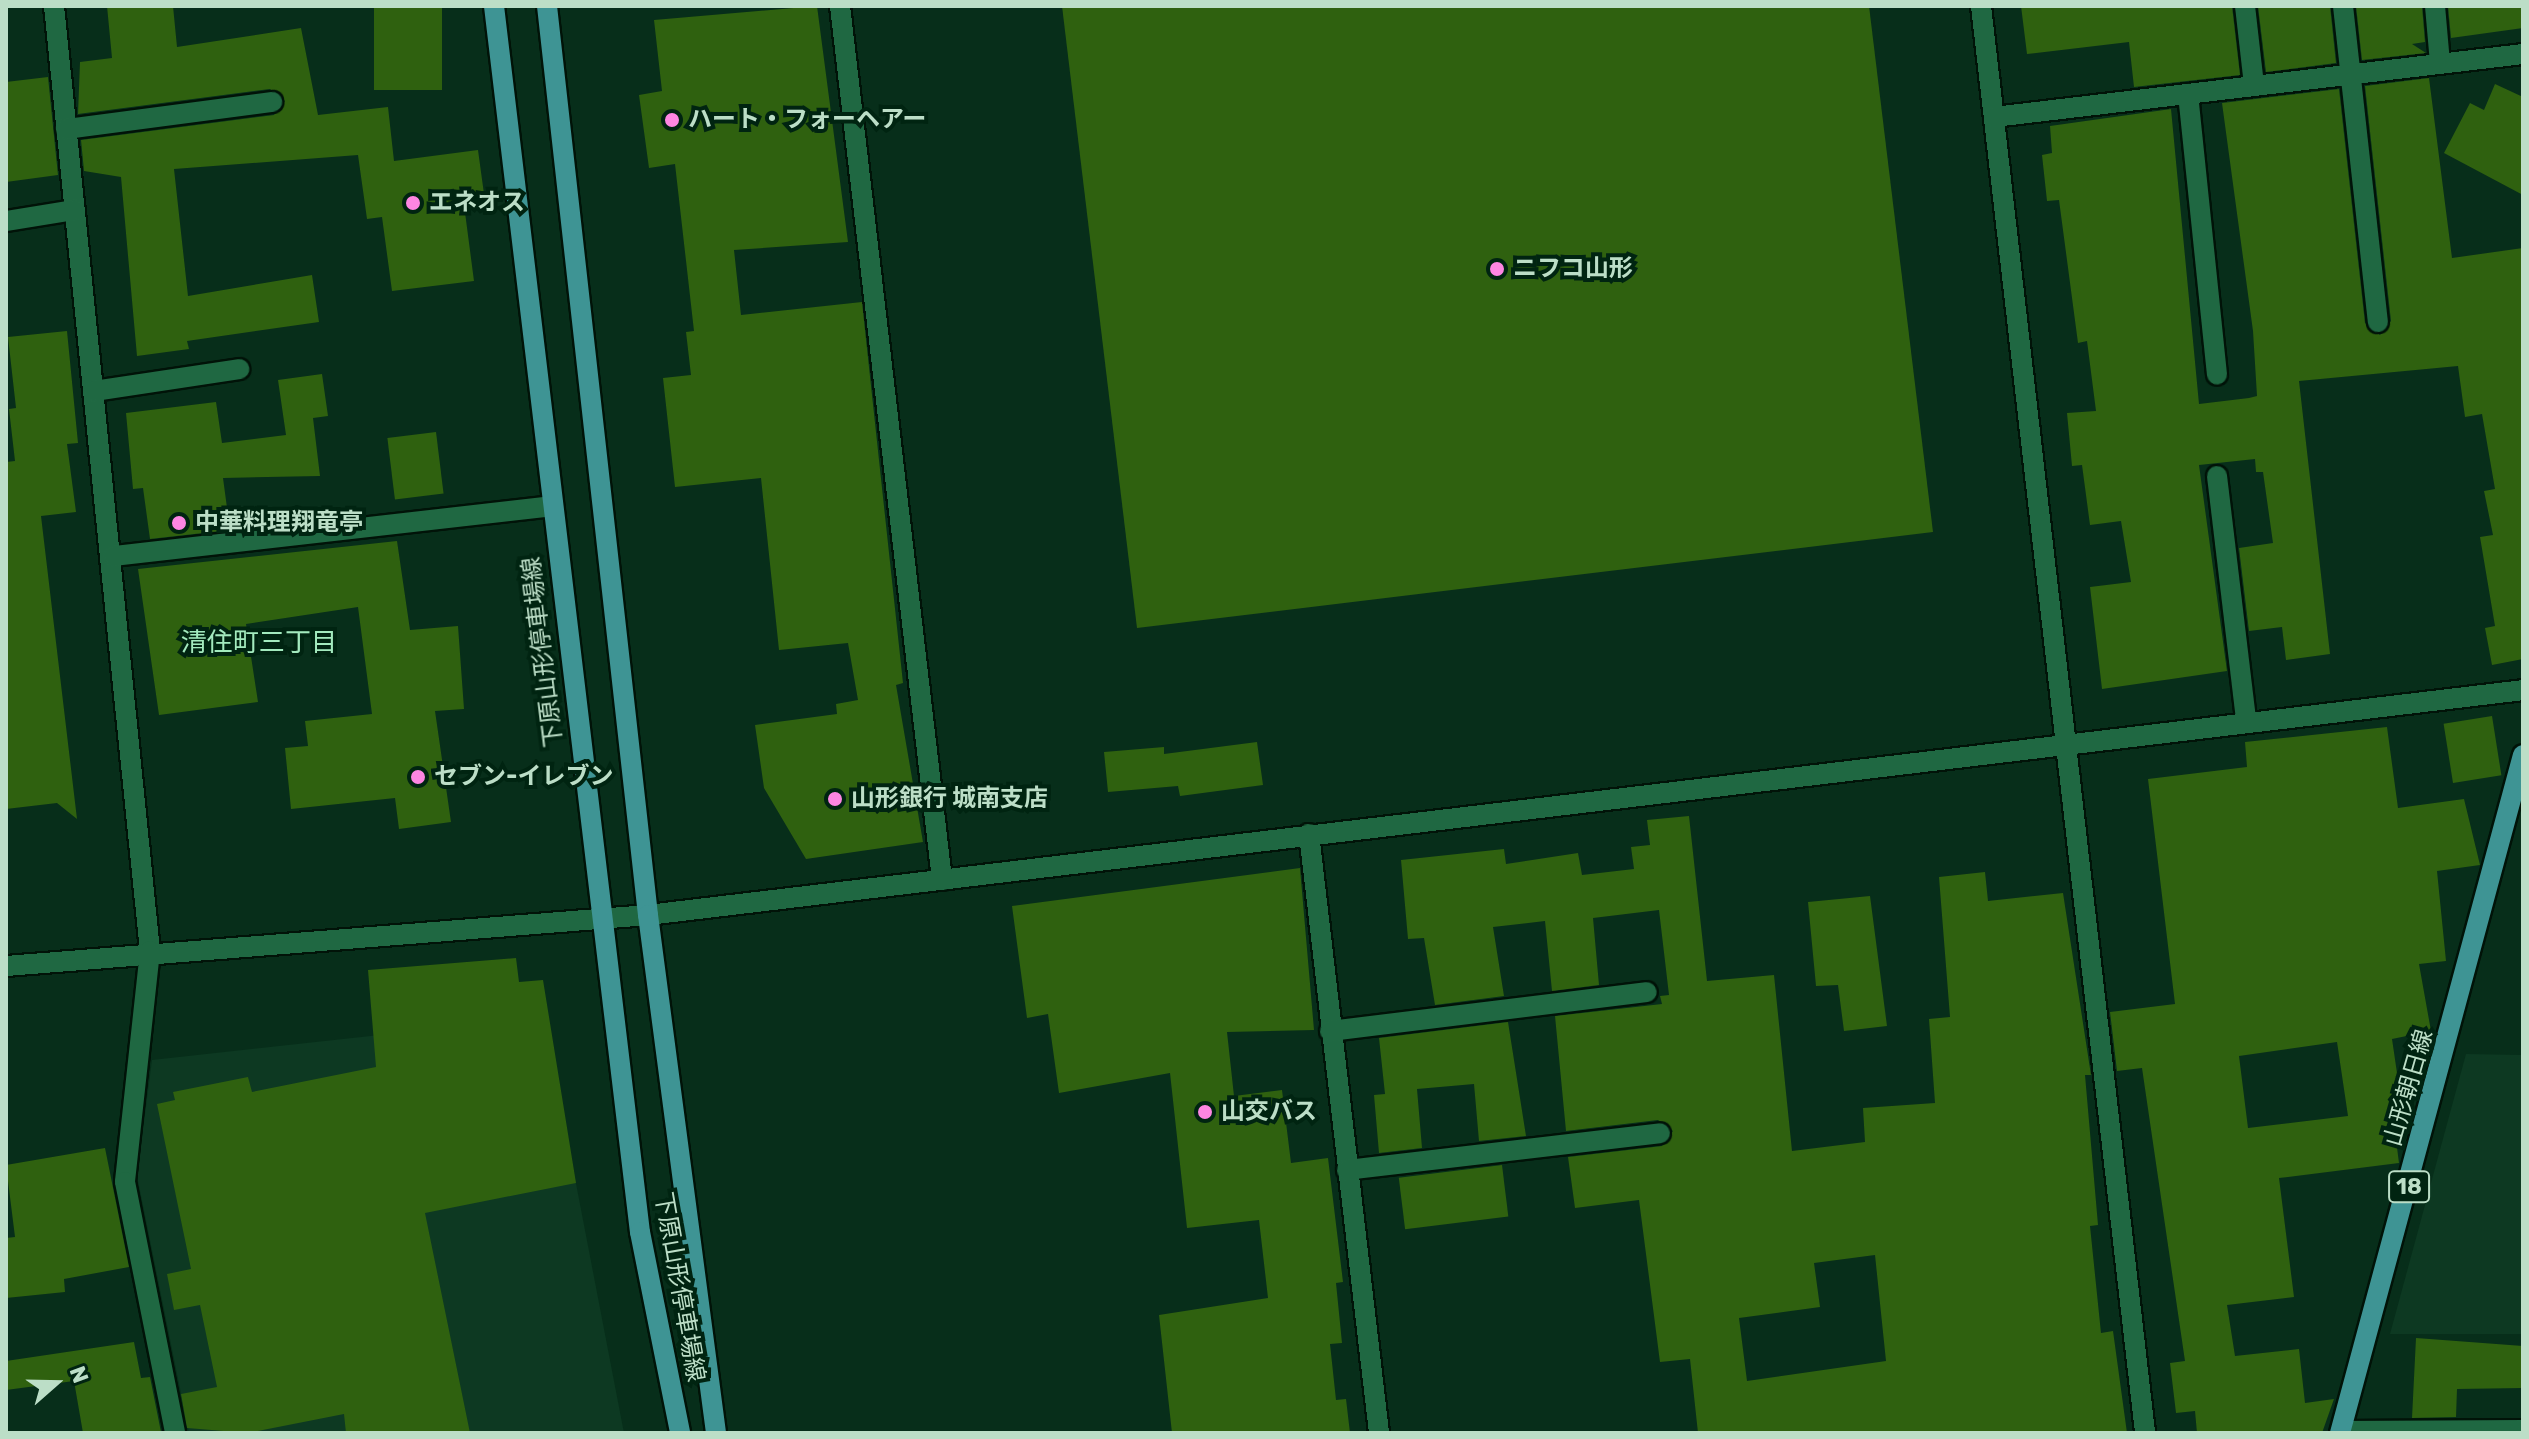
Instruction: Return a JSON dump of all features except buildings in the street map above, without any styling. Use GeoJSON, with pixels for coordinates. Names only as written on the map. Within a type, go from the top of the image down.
{"type":"FeatureCollection","features":[{"type":"Feature","properties":{"kind":"main road","name":"下原山形停車場線"},"geometry":{"type":"LineString","coordinates":[[494,6],[599,918],[640,1232],[680,1433]]}},
{"type":"Feature","properties":{"kind":"main road","name":"下原山形停車場線"},"geometry":{"type":"LineString","coordinates":[[547,6],[648,915],[716,1433]]}},
{"type":"Feature","properties":{"kind":"main road","name":"山形朝日線"},"geometry":{"type":"LineString","coordinates":[[2340,1432],[2523,755]]}},
{"type":"Feature","properties":{"kind":"street"},"geometry":{"type":"LineString","coordinates":[[54,6],[114,556],[150,951],[125,1182],[175,1433]]}},
{"type":"Feature","properties":{"kind":"street"},"geometry":{"type":"LineString","coordinates":[[840,6],[942,880]]}},
{"type":"Feature","properties":{"kind":"street"},"geometry":{"type":"LineString","coordinates":[[1981,6],[2062,744],[2145,1433]]}},
{"type":"Feature","properties":{"kind":"street"},"geometry":{"type":"LineString","coordinates":[[2245,6],[2254,85]]}},
{"type":"Feature","properties":{"kind":"street"},"geometry":{"type":"LineString","coordinates":[[2343,6],[2378,322]]}},
{"type":"Feature","properties":{"kind":"street"},"geometry":{"type":"LineString","coordinates":[[2435,6],[2440,63]]}},
{"type":"Feature","properties":{"kind":"street"},"geometry":{"type":"LineString","coordinates":[[1994,117],[2523,54]]}},
{"type":"Feature","properties":{"kind":"street"},"geometry":{"type":"LineString","coordinates":[[2188,94],[2217,375]]}},
{"type":"Feature","properties":{"kind":"street"},"geometry":{"type":"LineString","coordinates":[[66,129],[272,102]]}},
{"type":"Feature","properties":{"kind":"street"},"geometry":{"type":"LineString","coordinates":[[6,221],[74,210]]}},
{"type":"Feature","properties":{"kind":"street"},"geometry":{"type":"LineString","coordinates":[[94,391],[239,369]]}},
{"type":"Feature","properties":{"kind":"street"},"geometry":{"type":"LineString","coordinates":[[2217,476],[2246,719]]}},
{"type":"Feature","properties":{"kind":"street"},"geometry":{"type":"LineString","coordinates":[[114,556],[552,506]]}},
{"type":"Feature","properties":{"kind":"street"},"geometry":{"type":"LineString","coordinates":[[6,966],[150,951],[648,915],[2062,744],[2246,719],[2523,690]]}},
{"type":"Feature","properties":{"kind":"street"},"geometry":{"type":"LineString","coordinates":[[1309,834],[1379,1433]]}},
{"type":"Feature","properties":{"kind":"street"},"geometry":{"type":"LineString","coordinates":[[1330,1031],[1647,992]]}},
{"type":"Feature","properties":{"kind":"street"},"geometry":{"type":"LineString","coordinates":[[1347,1170],[1660,1133]]}},
{"type":"Feature","properties":{"kind":"street"},"geometry":{"type":"LineString","coordinates":[[2340,1432],[2518,1431]]}},
{"type":"Feature","properties":{"kind":"shaded area"},"geometry":{"type":"Polygon","coordinates":[[[544,1017],[624,1433],[189,1433],[137,1176],[152,1060],[544,1017]]]}},
{"type":"Feature","properties":{"kind":"shaded area"},"geometry":{"type":"Polygon","coordinates":[[[2466,1054],[2523,1055],[2523,1334],[2390,1334],[2466,1054]]]}},
{"type":"Feature","properties":{"kind":"place","name":"ハート・フォーヘアー"},"geometry":{"type":"Point","coordinates":[672,120]}},
{"type":"Feature","properties":{"kind":"place","name":"エネオス"},"geometry":{"type":"Point","coordinates":[413,203]}},
{"type":"Feature","properties":{"kind":"place","name":"ニフコ山形"},"geometry":{"type":"Point","coordinates":[1497,269]}},
{"type":"Feature","properties":{"kind":"place","name":"中華料理翔竜亭"},"geometry":{"type":"Point","coordinates":[179,523]}},
{"type":"Feature","properties":{"kind":"place","name":"セブン-イレブン"},"geometry":{"type":"Point","coordinates":[418,777]}},
{"type":"Feature","properties":{"kind":"place","name":"山形銀行 城南支店"},"geometry":{"type":"Point","coordinates":[835,799]}},
{"type":"Feature","properties":{"kind":"place","name":"山交バス"},"geometry":{"type":"Point","coordinates":[1205,1112]}},
{"type":"Feature","properties":{"kind":"district","name":"清住町三丁目"},"geometry":{"type":"Point","coordinates":[259,643]}}]}
